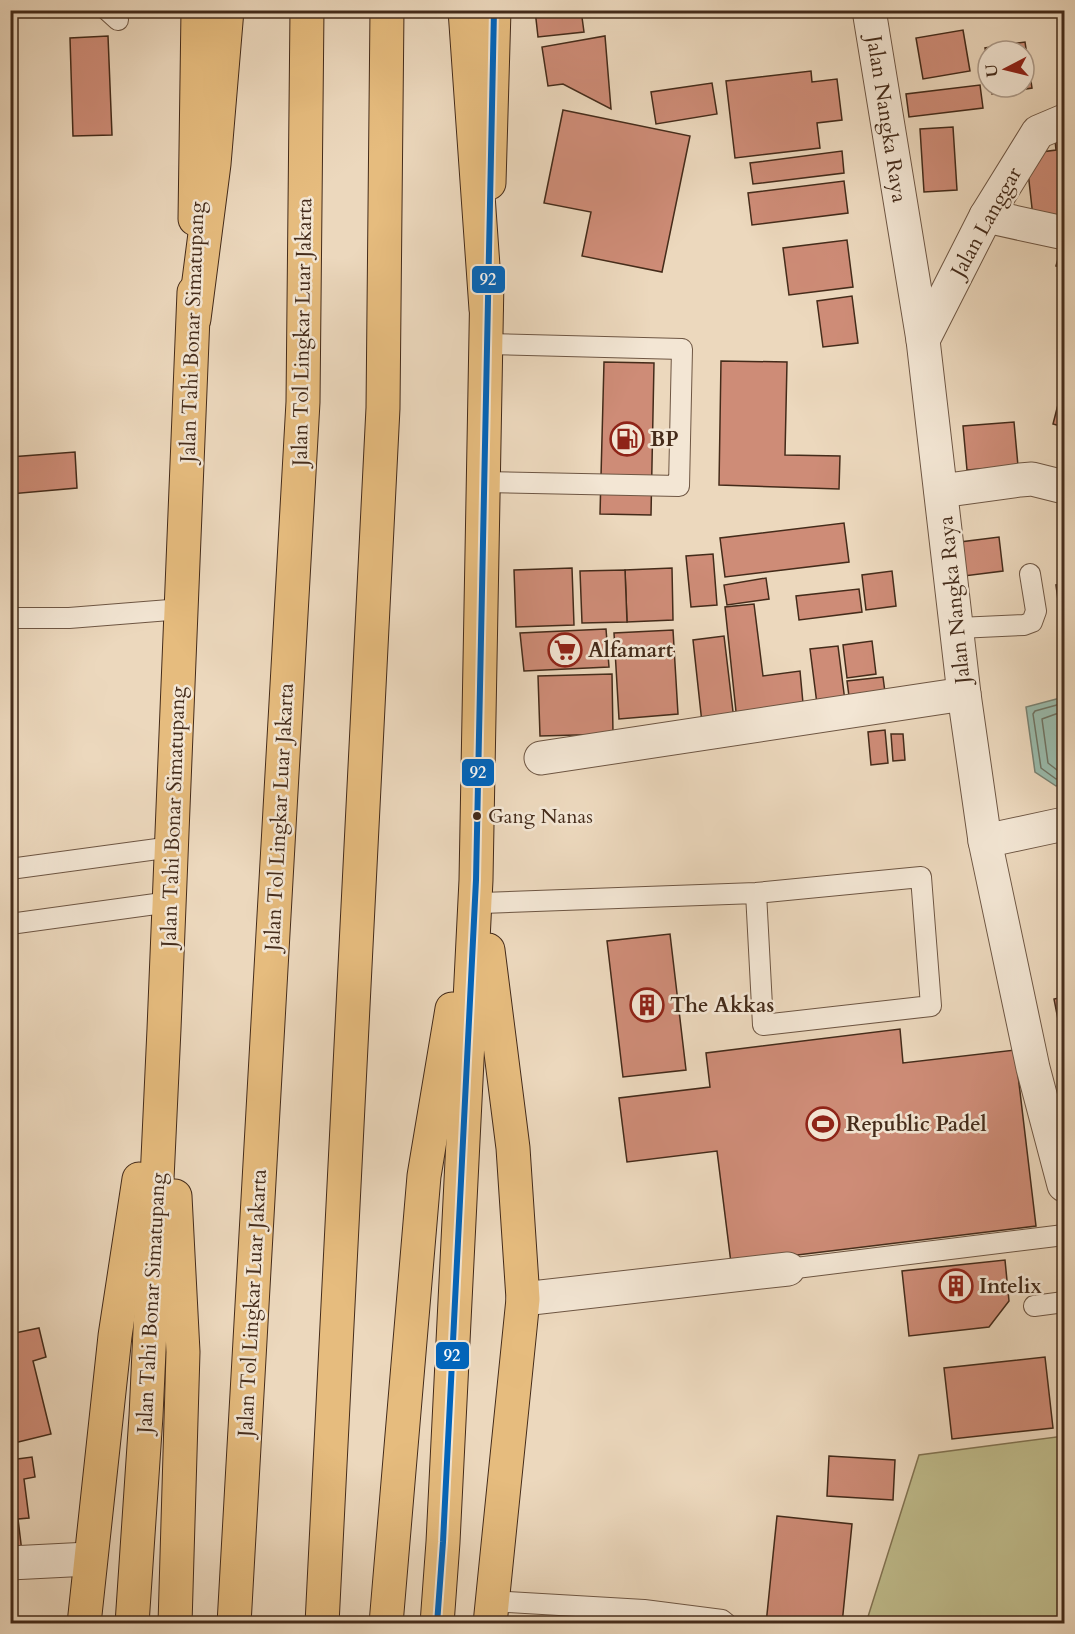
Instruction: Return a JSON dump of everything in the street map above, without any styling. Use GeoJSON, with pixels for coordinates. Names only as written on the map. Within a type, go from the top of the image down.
{"type":"FeatureCollection","features":[{"type":"Feature","properties":{"kind":"highway","name":"Jalan Tahi Bonar Simatupang"},"geometry":{"type":"LineString","coordinates":[[132,1623],[146,1416],[194,319],[198,10]]}},
{"type":"Feature","properties":{"kind":"highway"},"geometry":{"type":"LineString","coordinates":[[194,319],[214,164],[227,10]]}},
{"type":"Feature","properties":{"kind":"highway","name":"Jalan Tol Lingkar Luar Jakarta"},"geometry":{"type":"LineString","coordinates":[[234,1623],[303,402],[307,10]]}},
{"type":"Feature","properties":{"kind":"highway"},"geometry":{"type":"LineString","coordinates":[[322,1623],[333,1441],[383,408],[387,10]]}},
{"type":"Feature","properties":{"kind":"highway"},"geometry":{"type":"LineString","coordinates":[[465,10],[486,309]]}},
{"type":"Feature","properties":{"kind":"highway"},"geometry":{"type":"LineString","coordinates":[[437,1623],[479,892],[483,482],[494,10]]}},
{"type":"Feature","properties":{"kind":"highway"},"geometry":{"type":"LineString","coordinates":[[479,892],[513,1149],[523,1299],[490,1612]]}},
{"type":"Feature","properties":{"kind":"highway"},"geometry":{"type":"LineString","coordinates":[[386,1623],[423,1176],[479,892]]}},
{"type":"Feature","properties":{"kind":"highway"},"geometry":{"type":"LineString","coordinates":[[84,1623],[89,1559],[123,1279],[164,1029]]}},
{"type":"Feature","properties":{"kind":"highway"},"geometry":{"type":"LineString","coordinates":[[164,1029],[183,1352],[175,1623]]}},
{"type":"Feature","properties":{"kind":"street","name":"Jalan Nangka Raya"},"geometry":{"type":"LineString","coordinates":[[869,10],[923,339],[964,694],[986,841],[1033,1068],[1065,1185]]}},
{"type":"Feature","properties":{"kind":"street","name":"Jalan Langgar"},"geometry":{"type":"LineString","coordinates":[[923,339],[986,216],[1038,132],[1065,121]]}},
{"type":"Feature","properties":{"kind":"street"},"geometry":{"type":"LineString","coordinates":[[986,216],[1065,233]]}},
{"type":"Feature","properties":{"kind":"street"},"geometry":{"type":"LineString","coordinates":[[941,491],[1032,479],[1065,487]]}},
{"type":"Feature","properties":{"kind":"street"},"geometry":{"type":"LineString","coordinates":[[541,758],[964,694]]}},
{"type":"Feature","properties":{"kind":"street"},"geometry":{"type":"LineString","coordinates":[[986,841],[1065,824]]}},
{"type":"Feature","properties":{"kind":"street"},"geometry":{"type":"LineString","coordinates":[[523,1299],[788,1269]]}},
{"type":"Feature","properties":{"kind":"street"},"geometry":{"type":"LineString","coordinates":[[10,1563],[89,1559]]}},
{"type":"Feature","properties":{"kind":"lane"},"geometry":{"type":"LineString","coordinates":[[483,482],[679,486],[682,349],[486,344]]}},
{"type":"Feature","properties":{"kind":"lane"},"geometry":{"type":"LineString","coordinates":[[958,628],[1024,625],[1032,622],[1036,611],[1030,574]]}},
{"type":"Feature","properties":{"kind":"lane"},"geometry":{"type":"LineString","coordinates":[[10,618],[69,618],[182,609]]}},
{"type":"Feature","properties":{"kind":"lane"},"geometry":{"type":"LineString","coordinates":[[10,869],[172,848]]}},
{"type":"Feature","properties":{"kind":"lane"},"geometry":{"type":"LineString","coordinates":[[479,892],[756,893],[921,877],[931,1006],[763,1024],[756,893]]}},
{"type":"Feature","properties":{"kind":"lane"},"geometry":{"type":"LineString","coordinates":[[10,924],[170,902]]}},
{"type":"Feature","properties":{"kind":"lane"},"geometry":{"type":"LineString","coordinates":[[788,1269],[1065,1235]]}},
{"type":"Feature","properties":{"kind":"lane"},"geometry":{"type":"LineString","coordinates":[[1034,1306],[1065,1302]]}},
{"type":"Feature","properties":{"kind":"lane"},"geometry":{"type":"LineString","coordinates":[[490,1612],[644,1610],[722,1620],[727,1623]]}},
{"type":"Feature","properties":{"kind":"shaded area"},"geometry":{"type":"Polygon","coordinates":[[[1064,1436],[1064,1623],[866,1623],[919,1455],[1064,1436]]]}},
{"type":"Feature","properties":{"kind":"water"},"geometry":{"type":"Polygon","coordinates":[[[1064,697],[1064,783],[1056,786],[1035,772],[1026,707],[1064,697]]]}},
{"type":"Feature","properties":{"kind":"building"},"geometry":{"type":"Polygon","coordinates":[[[535,10],[581,10],[584,32],[538,37],[535,10]]]}},
{"type":"Feature","properties":{"kind":"building"},"geometry":{"type":"Polygon","coordinates":[[[1049,10],[1064,10],[1064,12],[1049,15],[1049,10]]]}},
{"type":"Feature","properties":{"kind":"building"},"geometry":{"type":"Polygon","coordinates":[[[963,30],[970,71],[923,79],[916,38],[963,30]]]}},
{"type":"Feature","properties":{"kind":"building"},"geometry":{"type":"Polygon","coordinates":[[[108,36],[112,135],[73,136],[70,38],[108,36]]]}},
{"type":"Feature","properties":{"kind":"building"},"geometry":{"type":"Polygon","coordinates":[[[605,36],[611,109],[563,84],[548,86],[542,47],[605,36]]]}},
{"type":"Feature","properties":{"kind":"building"},"geometry":{"type":"Polygon","coordinates":[[[811,71],[812,82],[837,79],[842,120],[817,123],[820,148],[735,158],[726,81],[811,71]]]}},
{"type":"Feature","properties":{"kind":"building"},"geometry":{"type":"Polygon","coordinates":[[[712,83],[717,114],[656,124],[651,92],[712,83]]]}},
{"type":"Feature","properties":{"kind":"building"},"geometry":{"type":"Polygon","coordinates":[[[976,85],[976,99],[982,99],[983,108],[909,117],[906,94],[976,85]]]}},
{"type":"Feature","properties":{"kind":"building"},"geometry":{"type":"Polygon","coordinates":[[[563,110],[690,136],[662,272],[582,256],[591,212],[544,203],[563,110]]]}},
{"type":"Feature","properties":{"kind":"building"},"geometry":{"type":"Polygon","coordinates":[[[953,127],[957,190],[924,192],[920,129],[953,127]]]}},
{"type":"Feature","properties":{"kind":"building"},"geometry":{"type":"Polygon","coordinates":[[[1064,129],[1064,214],[1033,217],[1026,154],[1056,150],[1054,130],[1064,129]]]}},
{"type":"Feature","properties":{"kind":"building"},"geometry":{"type":"Polygon","coordinates":[[[842,151],[844,173],[753,184],[750,163],[842,151]]]}},
{"type":"Feature","properties":{"kind":"building"},"geometry":{"type":"Polygon","coordinates":[[[844,181],[848,213],[752,225],[748,193],[844,181]]]}},
{"type":"Feature","properties":{"kind":"building"},"geometry":{"type":"Polygon","coordinates":[[[1064,237],[1064,268],[1056,266],[1064,237]]]}},
{"type":"Feature","properties":{"kind":"building"},"geometry":{"type":"Polygon","coordinates":[[[847,240],[853,287],[789,295],[783,248],[847,240]]]}},
{"type":"Feature","properties":{"kind":"building"},"geometry":{"type":"Polygon","coordinates":[[[852,296],[858,343],[823,347],[817,301],[852,296]]]}},
{"type":"Feature","properties":{"kind":"building"},"geometry":{"type":"Polygon","coordinates":[[[721,361],[787,362],[785,455],[840,456],[839,489],[719,485],[721,361]]]}},
{"type":"Feature","properties":{"kind":"building","name":"BP"},"geometry":{"type":"Polygon","coordinates":[[[604,362],[654,363],[651,515],[600,514],[604,362]]]}},
{"type":"Feature","properties":{"kind":"building"},"geometry":{"type":"Polygon","coordinates":[[[1064,381],[1064,427],[1053,424],[1064,381]]]}},
{"type":"Feature","properties":{"kind":"building"},"geometry":{"type":"Polygon","coordinates":[[[1014,422],[1018,466],[967,470],[963,426],[1014,422]]]}},
{"type":"Feature","properties":{"kind":"building"},"geometry":{"type":"Polygon","coordinates":[[[75,452],[77,488],[10,494],[10,457],[75,452]]]}},
{"type":"Feature","properties":{"kind":"building"},"geometry":{"type":"Polygon","coordinates":[[[844,523],[849,562],[725,577],[720,538],[844,523]]]}},
{"type":"Feature","properties":{"kind":"building"},"geometry":{"type":"Polygon","coordinates":[[[999,537],[1003,571],[964,576],[960,542],[999,537]]]}},
{"type":"Feature","properties":{"kind":"building"},"geometry":{"type":"Polygon","coordinates":[[[713,554],[717,605],[691,607],[686,556],[713,554]]]}},
{"type":"Feature","properties":{"kind":"building"},"geometry":{"type":"Polygon","coordinates":[[[572,568],[574,625],[516,627],[514,570],[572,568]]]}},
{"type":"Feature","properties":{"kind":"building"},"geometry":{"type":"Polygon","coordinates":[[[672,568],[673,620],[627,622],[625,570],[672,568]]]}},
{"type":"Feature","properties":{"kind":"building"},"geometry":{"type":"Polygon","coordinates":[[[625,570],[627,622],[582,623],[580,571],[625,570]]]}},
{"type":"Feature","properties":{"kind":"building"},"geometry":{"type":"Polygon","coordinates":[[[892,571],[896,606],[866,610],[862,575],[892,571]]]}},
{"type":"Feature","properties":{"kind":"building"},"geometry":{"type":"Polygon","coordinates":[[[766,578],[769,599],[727,605],[724,585],[766,578]]]}},
{"type":"Feature","properties":{"kind":"building"},"geometry":{"type":"Polygon","coordinates":[[[1064,584],[1064,648],[1056,585],[1064,584]]]}},
{"type":"Feature","properties":{"kind":"building"},"geometry":{"type":"Polygon","coordinates":[[[859,589],[862,612],[799,620],[796,596],[859,589]]]}},
{"type":"Feature","properties":{"kind":"building"},"geometry":{"type":"Polygon","coordinates":[[[754,604],[763,676],[800,671],[804,714],[737,721],[725,607],[754,604]]]}},
{"type":"Feature","properties":{"kind":"building","name":"Alfamart"},"geometry":{"type":"Polygon","coordinates":[[[606,629],[609,667],[524,671],[520,633],[606,629]]]}},
{"type":"Feature","properties":{"kind":"building"},"geometry":{"type":"Polygon","coordinates":[[[673,630],[678,714],[619,719],[614,633],[673,630]]]}},
{"type":"Feature","properties":{"kind":"building"},"geometry":{"type":"Polygon","coordinates":[[[724,636],[734,720],[702,723],[693,640],[724,636]]]}},
{"type":"Feature","properties":{"kind":"building"},"geometry":{"type":"Polygon","coordinates":[[[872,641],[876,674],[847,678],[843,645],[872,641]]]}},
{"type":"Feature","properties":{"kind":"building"},"geometry":{"type":"Polygon","coordinates":[[[838,646],[846,709],[818,712],[810,649],[838,646]]]}},
{"type":"Feature","properties":{"kind":"building"},"geometry":{"type":"Polygon","coordinates":[[[612,674],[613,734],[540,736],[538,676],[612,674]]]}},
{"type":"Feature","properties":{"kind":"building"},"geometry":{"type":"Polygon","coordinates":[[[883,677],[886,700],[850,704],[847,681],[883,677]]]}},
{"type":"Feature","properties":{"kind":"building"},"geometry":{"type":"Polygon","coordinates":[[[885,730],[888,763],[871,765],[868,732],[885,730]]]}},
{"type":"Feature","properties":{"kind":"building"},"geometry":{"type":"Polygon","coordinates":[[[891,734],[903,734],[905,760],[893,761],[891,734]]]}},
{"type":"Feature","properties":{"kind":"building","name":"The Akkas"},"geometry":{"type":"Polygon","coordinates":[[[670,934],[686,1070],[623,1077],[607,941],[670,934]]]}},
{"type":"Feature","properties":{"kind":"building"},"geometry":{"type":"Polygon","coordinates":[[[1064,997],[1064,1050],[1054,999],[1064,997]]]}},
{"type":"Feature","properties":{"kind":"building","name":"Republic Padel"},"geometry":{"type":"Polygon","coordinates":[[[900,1029],[903,1063],[1015,1050],[1036,1226],[731,1263],[717,1151],[627,1162],[619,1098],[710,1087],[706,1053],[900,1029]]]}},
{"type":"Feature","properties":{"kind":"building","name":"Intelix"},"geometry":{"type":"Polygon","coordinates":[[[1005,1260],[1009,1301],[989,1327],[909,1336],[902,1271],[1005,1260]]]}},
{"type":"Feature","properties":{"kind":"building"},"geometry":{"type":"Polygon","coordinates":[[[39,1328],[46,1357],[33,1361],[51,1434],[10,1444],[10,1334],[39,1328]]]}},
{"type":"Feature","properties":{"kind":"building"},"geometry":{"type":"Polygon","coordinates":[[[1045,1357],[1053,1428],[952,1439],[944,1368],[1045,1357]]]}},
{"type":"Feature","properties":{"kind":"building"},"geometry":{"type":"Polygon","coordinates":[[[829,1456],[895,1460],[893,1500],[827,1496],[829,1456]]]}},
{"type":"Feature","properties":{"kind":"building"},"geometry":{"type":"Polygon","coordinates":[[[32,1457],[35,1477],[24,1479],[29,1518],[18,1519],[22,1552],[10,1553],[10,1460],[32,1457]]]}},
{"type":"Feature","properties":{"kind":"building"},"geometry":{"type":"Polygon","coordinates":[[[777,1516],[852,1524],[842,1624],[766,1624],[777,1516]]]}},
{"type":"Feature","properties":{"kind":"transit line","name":"92"},"geometry":{"type":"LineString","coordinates":[[437,1624],[476,880],[494,10]]}},
{"type":"Feature","properties":{"kind":"place","name":"BP"},"geometry":{"type":"Point","coordinates":[627,439]}},
{"type":"Feature","properties":{"kind":"place","name":"Alfamart"},"geometry":{"type":"Point","coordinates":[565,650]}},
{"type":"Feature","properties":{"kind":"place","name":"Gang Nanas"},"geometry":{"type":"Point","coordinates":[477,816]}},
{"type":"Feature","properties":{"kind":"place","name":"The Akkas"},"geometry":{"type":"Point","coordinates":[647,1005]}},
{"type":"Feature","properties":{"kind":"place","name":"Republic Padel"},"geometry":{"type":"Point","coordinates":[823,1124]}},
{"type":"Feature","properties":{"kind":"place","name":"Intelix"},"geometry":{"type":"Point","coordinates":[956,1286]}}]}
